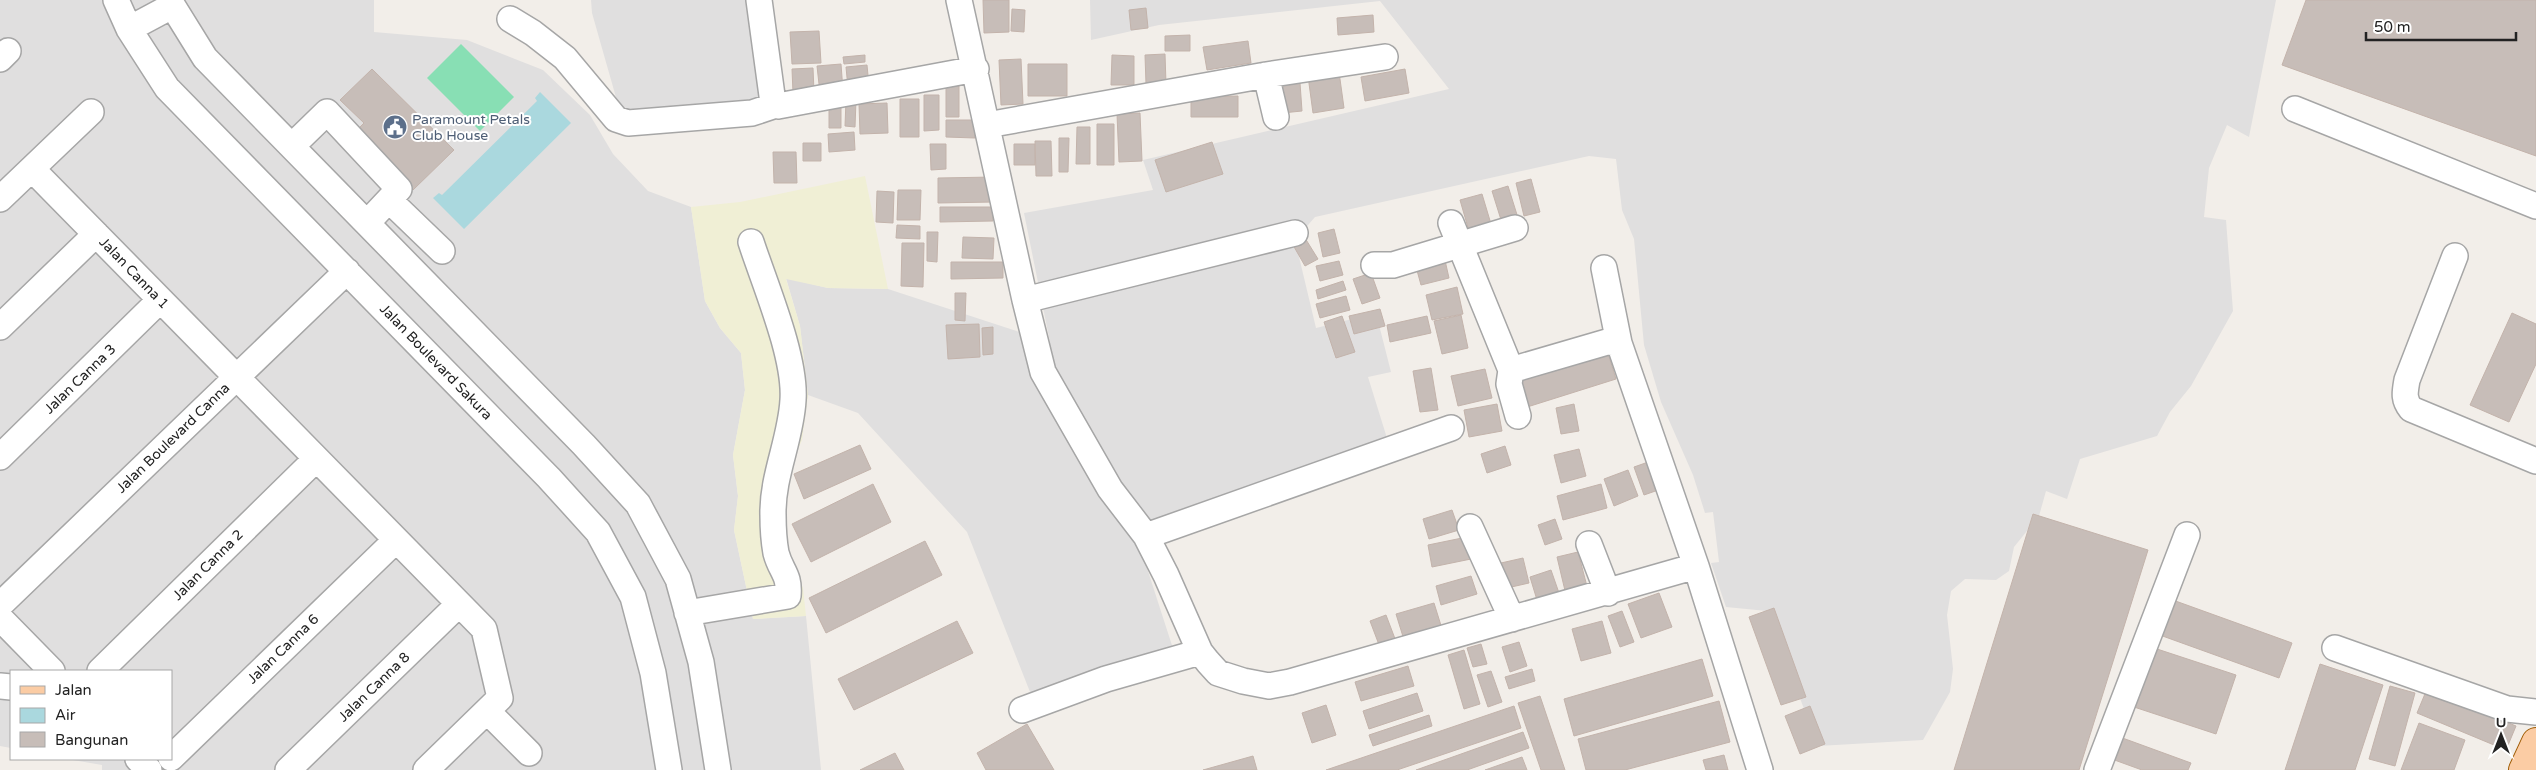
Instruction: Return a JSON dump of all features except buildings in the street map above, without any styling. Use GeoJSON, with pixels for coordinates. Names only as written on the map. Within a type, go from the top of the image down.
{"type":"FeatureCollection","features":[{"type":"Feature","properties":{"kind":"main road"},"geometry":{"type":"LineString","coordinates":[[2523,770],[2536,742]]}},
{"type":"Feature","properties":{"kind":"street","name":"Jalan Boulevard Sakura"},"geometry":{"type":"LineString","coordinates":[[116,0],[129,29],[167,88],[549,478],[598,532],[633,597],[653,673],[669,770]]}},
{"type":"Feature","properties":{"kind":"street"},"geometry":{"type":"LineString","coordinates":[[759,0],[773,103],[780,107],[976,69]]}},
{"type":"Feature","properties":{"kind":"street"},"geometry":{"type":"LineString","coordinates":[[959,0],[976,69],[1025,300],[1043,372],[1110,489],[1146,536],[1166,575],[1200,652],[1218,673],[1243,681],[1269,686],[1290,682],[1608,593],[1696,566]]}},
{"type":"Feature","properties":{"kind":"street"},"geometry":{"type":"LineString","coordinates":[[129,29],[170,3],[206,58],[584,445],[638,504],[678,579],[701,662],[718,770]]}},
{"type":"Feature","properties":{"kind":"street"},"geometry":{"type":"LineString","coordinates":[[510,19],[533,33],[564,58],[616,119],[628,123],[752,113],[776,105]]}},
{"type":"Feature","properties":{"kind":"street"},"geometry":{"type":"LineString","coordinates":[[987,124],[1266,75],[1385,57]]}},
{"type":"Feature","properties":{"kind":"street"},"geometry":{"type":"LineString","coordinates":[[1266,75],[1276,117]]}},
{"type":"Feature","properties":{"kind":"street"},"geometry":{"type":"LineString","coordinates":[[2294,109],[2536,206]]}},
{"type":"Feature","properties":{"kind":"street"},"geometry":{"type":"LineString","coordinates":[[0,199],[91,112]]}},
{"type":"Feature","properties":{"kind":"street"},"geometry":{"type":"LineString","coordinates":[[292,146],[327,112],[399,189],[367,223]]}},
{"type":"Feature","properties":{"kind":"street","name":"Jalan Canna 1"},"geometry":{"type":"LineString","coordinates":[[32,169],[484,629],[494,704]]}},
{"type":"Feature","properties":{"kind":"street"},"geometry":{"type":"LineString","coordinates":[[389,200],[442,251]]}},
{"type":"Feature","properties":{"kind":"street"},"geometry":{"type":"LineString","coordinates":[[1374,264],[1393,265],[1454,235],[1514,228]]}},
{"type":"Feature","properties":{"kind":"street"},"geometry":{"type":"LineString","coordinates":[[1025,300],[1295,233]]}},
{"type":"Feature","properties":{"kind":"street"},"geometry":{"type":"LineString","coordinates":[[0,327],[96,234]]}},
{"type":"Feature","properties":{"kind":"street"},"geometry":{"type":"LineString","coordinates":[[1454,235],[1510,370],[1508,384],[1518,416]]}},
{"type":"Feature","properties":{"kind":"street"},"geometry":{"type":"LineString","coordinates":[[687,613],[788,596],[789,582],[776,554],[772,514],[793,398],[789,359],[751,242]]}},
{"type":"Feature","properties":{"kind":"street"},"geometry":{"type":"LineString","coordinates":[[2455,256],[2407,380],[2404,394],[2406,402],[2411,408],[2536,461]]}},
{"type":"Feature","properties":{"kind":"street"},"geometry":{"type":"LineString","coordinates":[[1604,268],[1619,343],[1696,566],[1760,770]]}},
{"type":"Feature","properties":{"kind":"street","name":"Jalan Boulevard Canna"},"geometry":{"type":"LineString","coordinates":[[0,604],[347,272]]}},
{"type":"Feature","properties":{"kind":"street","name":"Jalan Canna 3"},"geometry":{"type":"LineString","coordinates":[[0,457],[160,300]]}},
{"type":"Feature","properties":{"kind":"street"},"geometry":{"type":"LineString","coordinates":[[1510,370],[1607,342],[1619,343]]}},
{"type":"Feature","properties":{"kind":"street"},"geometry":{"type":"LineString","coordinates":[[1146,536],[1451,428]]}},
{"type":"Feature","properties":{"kind":"street","name":"Jalan Canna 2"},"geometry":{"type":"LineString","coordinates":[[101,670],[316,459]]}},
{"type":"Feature","properties":{"kind":"street"},"geometry":{"type":"LineString","coordinates":[[1470,527],[1512,619]]}},
{"type":"Feature","properties":{"kind":"street"},"geometry":{"type":"LineString","coordinates":[[2097,770],[2187,535]]}},
{"type":"Feature","properties":{"kind":"street","name":"Jalan Canna 6"},"geometry":{"type":"LineString","coordinates":[[172,757],[396,540]]}},
{"type":"Feature","properties":{"kind":"street"},"geometry":{"type":"LineString","coordinates":[[1589,544],[1608,593]]}},
{"type":"Feature","properties":{"kind":"street","name":"Jalan Canna 8"},"geometry":{"type":"LineString","coordinates":[[288,770],[459,604]]}},
{"type":"Feature","properties":{"kind":"street"},"geometry":{"type":"LineString","coordinates":[[0,618],[51,670]]}},
{"type":"Feature","properties":{"kind":"street"},"geometry":{"type":"LineString","coordinates":[[2335,648],[2507,709],[2536,712]]}},
{"type":"Feature","properties":{"kind":"street"},"geometry":{"type":"LineString","coordinates":[[1022,710],[1106,679],[1200,652]]}},
{"type":"Feature","properties":{"kind":"street"},"geometry":{"type":"LineString","coordinates":[[426,770],[494,704],[529,753]]}},
{"type":"Feature","properties":{"kind":"street"},"geometry":{"type":"LineString","coordinates":[[139,760],[149,770]]}},
{"type":"Feature","properties":{"kind":"street","name":"Jalan Canna 6"},"geometry":{"type":"LineString","coordinates":[[158,770],[169,760]]}},
{"type":"Feature","properties":{"kind":"shaded area"},"geometry":{"type":"Polygon","coordinates":[[[0,0],[374,0],[374,32],[467,40],[543,70],[590,115],[613,154],[648,191],[691,207],[705,301],[720,328],[741,353],[745,390],[733,455],[738,496],[734,530],[753,619],[806,616],[821,770],[102,770],[102,765],[73,760],[172,760],[172,670],[10,670],[10,748],[0,746],[0,0]]]}},
{"type":"Feature","properties":{"kind":"shaded area"},"geometry":{"type":"Polygon","coordinates":[[[591,0],[768,0],[784,95],[621,115],[592,13],[591,0]]]}},
{"type":"Feature","properties":{"kind":"shaded area"},"geometry":{"type":"Polygon","coordinates":[[[1090,0],[2276,0],[2249,137],[2227,125],[2209,168],[2204,217],[2226,220],[2233,311],[2191,386],[2170,412],[2157,436],[2080,459],[2067,499],[2046,491],[2039,516],[2014,547],[2009,571],[1996,580],[1965,579],[1951,591],[1947,615],[1953,669],[1950,692],[1923,740],[1818,746],[1767,611],[1726,607],[1711,563],[1719,562],[1713,512],[1705,513],[1693,475],[1661,402],[1644,345],[1634,239],[1622,210],[1616,159],[1589,156],[1315,217],[1295,240],[1316,328],[1376,313],[1391,372],[1368,377],[1391,451],[1136,534],[1178,664],[1032,697],[967,532],[858,413],[808,395],[800,326],[786,278],[828,288],[888,289],[1050,342],[1024,213],[1153,190],[1143,160],[1449,89],[1380,1],[1159,25],[1091,40],[1090,0]]]}},
{"type":"Feature","properties":{"kind":"green space"},"geometry":{"type":"Polygon","coordinates":[[[461,44],[514,97],[480,131],[427,78],[461,44]]]}},
{"type":"Feature","properties":{"kind":"green space"},"geometry":{"type":"Polygon","coordinates":[[[865,176],[888,289],[828,288],[786,279],[800,326],[808,395],[802,440],[786,476],[785,548],[803,588],[806,616],[753,619],[734,530],[738,496],[733,455],[745,390],[741,353],[720,328],[705,301],[691,207],[740,202],[865,176]]]}},
{"type":"Feature","properties":{"kind":"water"},"geometry":{"type":"Polygon","coordinates":[[[540,92],[571,123],[464,229],[433,198],[439,193],[442,195],[537,101],[535,98],[540,92]]]}},
{"type":"Feature","properties":{"kind":"place","name":"Paramount Petals Club House"},"geometry":{"type":"Point","coordinates":[395,127]}}]}
